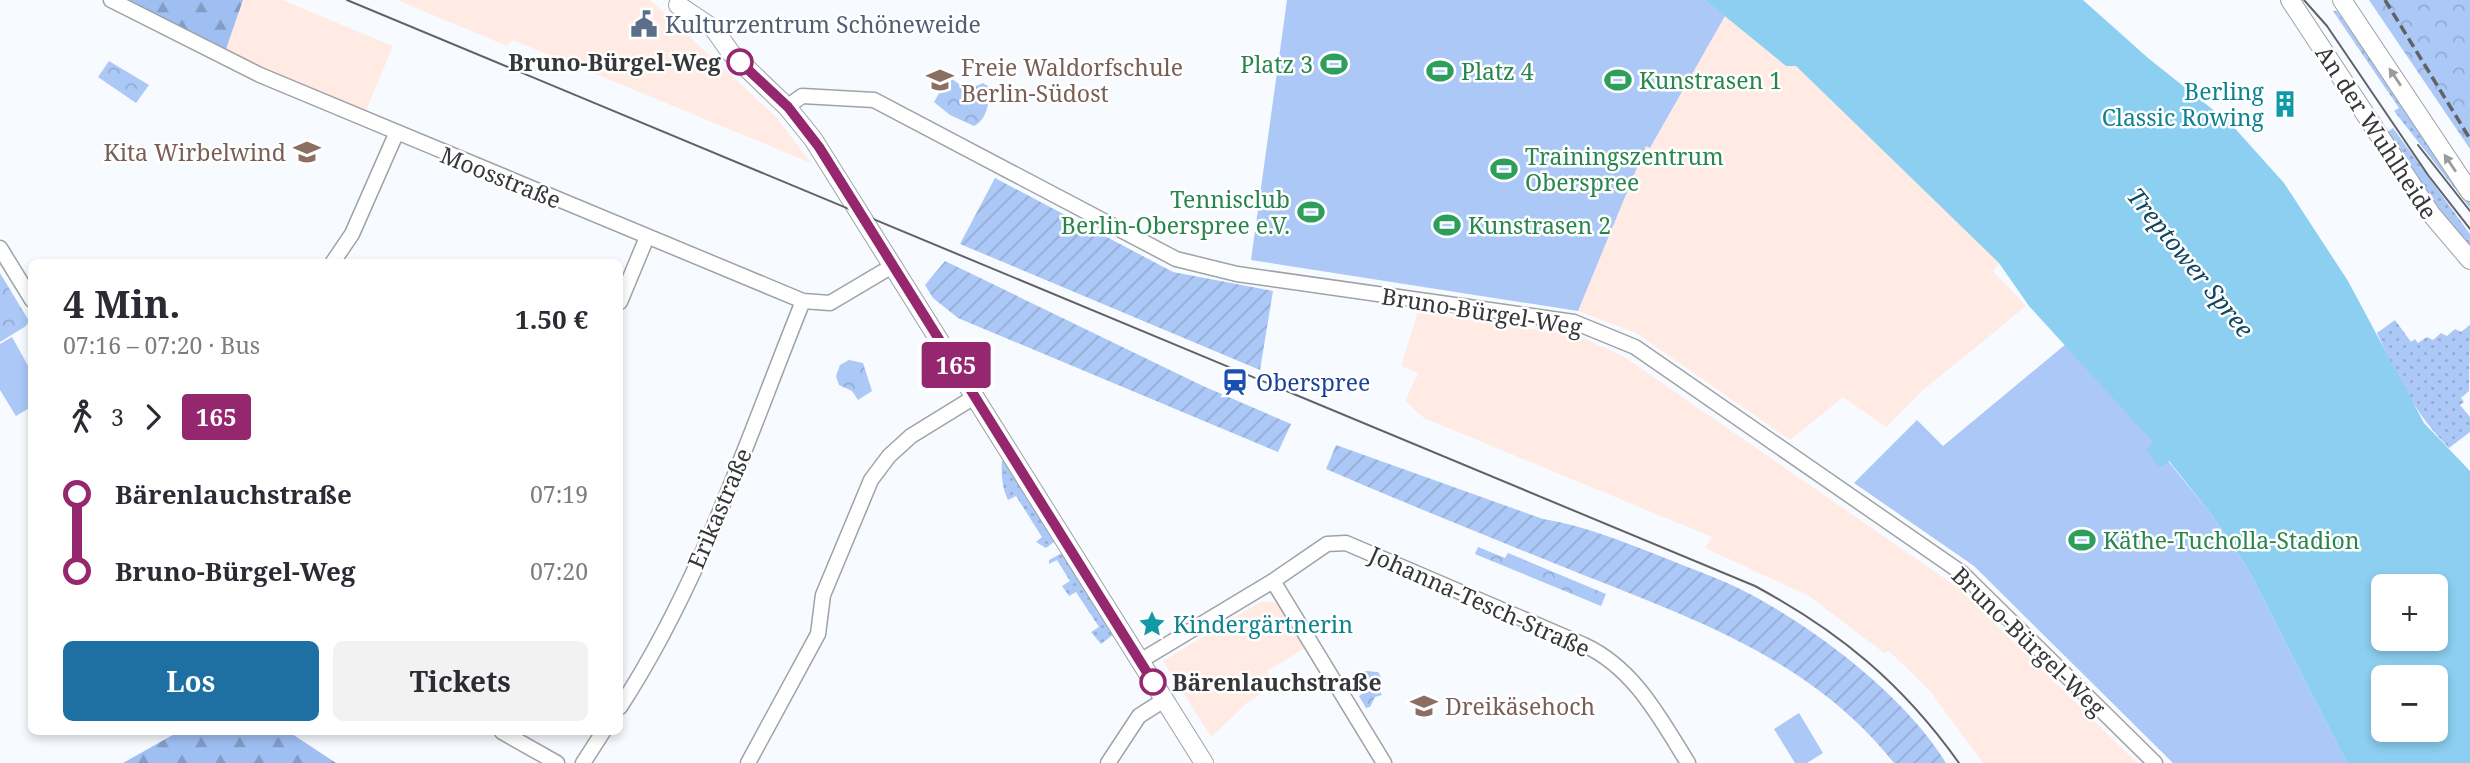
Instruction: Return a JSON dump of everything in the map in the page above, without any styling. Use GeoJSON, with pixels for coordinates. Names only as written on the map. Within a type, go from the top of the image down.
{"type":"FeatureCollection","features":[{"type":"Feature","properties":{"kind":"main road","name":"An der Wuhlheide"},"geometry":{"type":"LineString","coordinates":[[2290,0],[2431,214],[2470,260]]}},
{"type":"Feature","properties":{"kind":"main road","name":"An der Wuhlheide"},"geometry":{"type":"LineString","coordinates":[[2342,0],[2470,192]]}},
{"type":"Feature","properties":{"kind":"main road"},"geometry":{"type":"LineString","coordinates":[[676,2],[706,37],[731,53],[788,107],[819,147],[1204,763]]}},
{"type":"Feature","properties":{"kind":"street","name":"Moosstraße"},"geometry":{"type":"LineString","coordinates":[[111,0],[260,75],[803,301],[830,303],[894,265]]}},
{"type":"Feature","properties":{"kind":"street","name":"Bruno-Bürgel-Weg"},"geometry":{"type":"LineString","coordinates":[[788,107],[802,96],[874,100],[1175,259],[1237,274],[1574,322],[1614,336],[1751,426],[1962,573],[2155,763]]}},
{"type":"Feature","properties":{"kind":"street"},"geometry":{"type":"LineString","coordinates":[[334,259],[352,234],[397,134]]}},
{"type":"Feature","properties":{"kind":"street"},"geometry":{"type":"LineString","coordinates":[[623,295],[647,237]]}},
{"type":"Feature","properties":{"kind":"street"},"geometry":{"type":"LineString","coordinates":[[0,248],[28,294]]}},
{"type":"Feature","properties":{"kind":"street","name":"Erikastraße"},"geometry":{"type":"LineString","coordinates":[[623,702],[639,677],[701,554],[803,301]]}},
{"type":"Feature","properties":{"kind":"street"},"geometry":{"type":"LineString","coordinates":[[748,763],[818,634],[823,595],[871,480],[889,456],[911,436],[976,396]]}},
{"type":"Feature","properties":{"kind":"street","name":"Johanna-Tesch-Straße"},"geometry":{"type":"LineString","coordinates":[[1140,662],[1273,581],[1327,544],[1346,543],[1579,642],[1613,661],[1631,678],[1655,710],[1688,763]]}},
{"type":"Feature","properties":{"kind":"street"},"geometry":{"type":"LineString","coordinates":[[1273,581],[1384,763]]}},
{"type":"Feature","properties":{"kind":"street"},"geometry":{"type":"LineString","coordinates":[[1108,763],[1139,716],[1164,700]]}},
{"type":"Feature","properties":{"kind":"street"},"geometry":{"type":"LineString","coordinates":[[507,735],[557,763]]}},
{"type":"Feature","properties":{"kind":"street"},"geometry":{"type":"LineString","coordinates":[[583,763],[601,735]]}},
{"type":"Feature","properties":{"kind":"shaded area"},"geometry":{"type":"Polygon","coordinates":[[[243,0],[282,0],[393,46],[364,115],[225,52],[243,0]]]}},
{"type":"Feature","properties":{"kind":"shaded area"},"geometry":{"type":"Polygon","coordinates":[[[397,0],[650,0],[776,117],[811,163],[513,40],[507,46],[397,0]]]}},
{"type":"Feature","properties":{"kind":"shaded area"},"geometry":{"type":"Polygon","coordinates":[[[1725,16],[1786,66],[1796,66],[1999,263],[1993,271],[2026,306],[1922,391],[1886,427],[1843,397],[1790,440],[1636,333],[1578,311],[1646,146],[1651,147],[1725,16]]]}},
{"type":"Feature","properties":{"kind":"shaded area"},"geometry":{"type":"Polygon","coordinates":[[[1418,312],[1579,336],[1626,358],[1957,587],[2137,763],[1983,763],[1931,692],[1889,651],[1884,653],[1809,596],[1705,548],[1712,537],[1424,418],[1405,401],[1418,373],[1401,366],[1418,312]]]}},
{"type":"Feature","properties":{"kind":"shaded area"},"geometry":{"type":"Polygon","coordinates":[[[1262,601],[1278,603],[1305,648],[1267,671],[1275,685],[1248,702],[1211,737],[1163,661],[1262,601]]]}},
{"type":"Feature","properties":{"kind":"green space"},"geometry":{"type":"Polygon","coordinates":[[[124,0],[243,0],[225,52],[124,0]]]}},
{"type":"Feature","properties":{"kind":"green space","name":"Trainingszentrum Oberspree"},"geometry":{"type":"Polygon","coordinates":[[[1287,0],[1705,0],[1725,16],[1650,148],[1646,146],[1578,311],[1251,260],[1287,0]]]}},
{"type":"Feature","properties":{"kind":"green space"},"geometry":{"type":"Polygon","coordinates":[[[2369,0],[2470,0],[2470,149],[2369,0]]]}},
{"type":"Feature","properties":{"kind":"green space"},"geometry":{"type":"Polygon","coordinates":[[[2333,11],[2337,11],[2470,200],[2470,208],[2394,111],[2399,108],[2333,11]]]}},
{"type":"Feature","properties":{"kind":"green space"},"geometry":{"type":"Polygon","coordinates":[[[109,61],[149,85],[136,103],[98,77],[109,61]]]}},
{"type":"Feature","properties":{"kind":"green space"},"geometry":{"type":"Polygon","coordinates":[[[948,76],[967,90],[983,83],[992,89],[985,114],[974,126],[950,115],[934,102],[944,85],[942,80],[948,76]]]}},
{"type":"Feature","properties":{"kind":"green space"},"geometry":{"type":"Polygon","coordinates":[[[2393,128],[2470,234],[2470,252],[2448,228],[2386,133],[2393,128]]]}},
{"type":"Feature","properties":{"kind":"green space"},"geometry":{"type":"Polygon","coordinates":[[[995,178],[1173,272],[1273,291],[1260,370],[960,244],[995,178]]]}},
{"type":"Feature","properties":{"kind":"green space"},"geometry":{"type":"Polygon","coordinates":[[[945,261],[1203,386],[1291,424],[1278,452],[958,318],[933,298],[925,285],[945,261]]]}},
{"type":"Feature","properties":{"kind":"green space"},"geometry":{"type":"Polygon","coordinates":[[[0,273],[28,323],[0,342],[0,273]]]}},
{"type":"Feature","properties":{"kind":"green space"},"geometry":{"type":"Polygon","coordinates":[[[2395,320],[2411,342],[2415,339],[2418,343],[2427,337],[2433,340],[2441,333],[2447,336],[2455,329],[2461,332],[2470,325],[2469,391],[2461,398],[2464,402],[2460,405],[2470,417],[2470,432],[2449,448],[2417,408],[2377,333],[2395,320]]]}},
{"type":"Feature","properties":{"kind":"green space"},"geometry":{"type":"Polygon","coordinates":[[[12,337],[28,366],[28,409],[16,416],[0,390],[0,344],[12,337]]]}},
{"type":"Feature","properties":{"kind":"green space","name":"Käthe-Tucholla-Stadion"},"geometry":{"type":"Polygon","coordinates":[[[2066,344],[2155,443],[2160,468],[2168,461],[2211,514],[2248,569],[2347,763],[2173,763],[1974,566],[1854,483],[1917,420],[1943,446],[2066,344]]]}},
{"type":"Feature","properties":{"kind":"green space"},"geometry":{"type":"Polygon","coordinates":[[[849,360],[863,363],[872,391],[858,400],[852,391],[839,385],[836,376],[840,365],[849,360]]]}},
{"type":"Feature","properties":{"kind":"green space"},"geometry":{"type":"Polygon","coordinates":[[[1336,445],[1543,519],[1620,540],[1744,591],[1799,624],[1856,665],[1907,713],[1946,763],[1894,763],[1861,727],[1825,695],[1787,668],[1746,645],[1704,624],[1326,469],[1336,445]]]}},
{"type":"Feature","properties":{"kind":"green space"},"geometry":{"type":"Polygon","coordinates":[[[1009,459],[1055,536],[1054,542],[1046,548],[1036,542],[1042,537],[1016,496],[1008,500],[1003,485],[1002,460],[1009,459]]]}},
{"type":"Feature","properties":{"kind":"green space"},"geometry":{"type":"Polygon","coordinates":[[[1478,547],[1505,558],[1508,553],[1606,594],[1601,606],[1475,554],[1478,547]]]}},
{"type":"Feature","properties":{"kind":"green space"},"geometry":{"type":"Polygon","coordinates":[[[1062,553],[1114,634],[1101,644],[1091,632],[1099,627],[1076,592],[1069,596],[1062,586],[1070,581],[1057,560],[1049,564],[1049,560],[1062,553]]]}},
{"type":"Feature","properties":{"kind":"green space"},"geometry":{"type":"Polygon","coordinates":[[[1364,671],[1378,672],[1382,679],[1378,688],[1382,695],[1375,697],[1370,707],[1366,708],[1359,696],[1372,687],[1358,684],[1364,671]]]}},
{"type":"Feature","properties":{"kind":"green space"},"geometry":{"type":"Polygon","coordinates":[[[1799,713],[1823,753],[1807,763],[1795,763],[1774,729],[1799,713]]]}},
{"type":"Feature","properties":{"kind":"green space"},"geometry":{"type":"Polygon","coordinates":[[[173,735],[294,735],[336,763],[123,763],[173,735]]]}},
{"type":"Feature","properties":{"kind":"water","name":"Treptower Spree"},"geometry":{"type":"Polygon","coordinates":[[[1705,0],[2083,0],[2148,58],[2231,124],[2284,183],[2348,281],[2424,423],[2470,471],[2470,763],[2347,763],[2248,569],[2211,514],[2169,461],[2160,468],[2146,450],[2154,443],[2029,306],[1999,263],[1796,66],[1786,66],[1705,0]]]}},
{"type":"Feature","properties":{"kind":"tram line"},"geometry":{"type":"LineString","coordinates":[[347,0],[1755,586],[1815,622],[1868,662],[1915,708],[1959,763]]}},
{"type":"Feature","properties":{"kind":"tram line"},"geometry":{"type":"LineString","coordinates":[[2304,0],[2327,26],[2428,175],[2470,229]]}},
{"type":"Feature","properties":{"kind":"tram line"},"geometry":{"type":"LineString","coordinates":[[2418,145],[2470,211]]}},
{"type":"Feature","properties":{"kind":"railway"},"geometry":{"type":"LineString","coordinates":[[2385,0],[2470,139]]}},
{"type":"Feature","properties":{"kind":"bus line","name":"165"},"geometry":{"type":"LineString","coordinates":[[740,62],[788,107],[819,147],[1153,682]]}},
{"type":"Feature","properties":{"kind":"place","name":"Kulturzentrum Schöneweide"},"geometry":{"type":"Point","coordinates":[644,24]}},
{"type":"Feature","properties":{"kind":"place","name":"Bruno-Bürgel-Weg"},"geometry":{"type":"Point","coordinates":[740,62]}},
{"type":"Feature","properties":{"kind":"place","name":"Platz 3"},"geometry":{"type":"Point","coordinates":[1334,64]}},
{"type":"Feature","properties":{"kind":"place","name":"Platz 4"},"geometry":{"type":"Point","coordinates":[1440,71]}},
{"type":"Feature","properties":{"kind":"place","name":"Freie Waldorfschule Berlin-Südost"},"geometry":{"type":"Point","coordinates":[940,80]}},
{"type":"Feature","properties":{"kind":"place","name":"Kunstrasen 1"},"geometry":{"type":"Point","coordinates":[1618,80]}},
{"type":"Feature","properties":{"kind":"place","name":"Berling Classic Rowing"},"geometry":{"type":"Point","coordinates":[2285,104]}},
{"type":"Feature","properties":{"kind":"place","name":"Kita Wirbelwind"},"geometry":{"type":"Point","coordinates":[307,152]}},
{"type":"Feature","properties":{"kind":"place","name":"Trainingszentrum Oberspree"},"geometry":{"type":"Point","coordinates":[1504,169]}},
{"type":"Feature","properties":{"kind":"place","name":"Tennisclub Berlin-Oberspree e.V."},"geometry":{"type":"Point","coordinates":[1311,212]}},
{"type":"Feature","properties":{"kind":"place","name":"Kunstrasen 2"},"geometry":{"type":"Point","coordinates":[1447,225]}},
{"type":"Feature","properties":{"kind":"place","name":"Oberspree"},"geometry":{"type":"Point","coordinates":[1235,382]}},
{"type":"Feature","properties":{"kind":"place","name":"Käthe-Tucholla-Stadion"},"geometry":{"type":"Point","coordinates":[2082,540]}},
{"type":"Feature","properties":{"kind":"place","name":"Kindergärtnerin"},"geometry":{"type":"Point","coordinates":[1152,624]}},
{"type":"Feature","properties":{"kind":"place","name":"Bärenlauchstraße"},"geometry":{"type":"Point","coordinates":[1153,682]}},
{"type":"Feature","properties":{"kind":"place","name":"Dreikäsehoch"},"geometry":{"type":"Point","coordinates":[1424,706]}}]}
